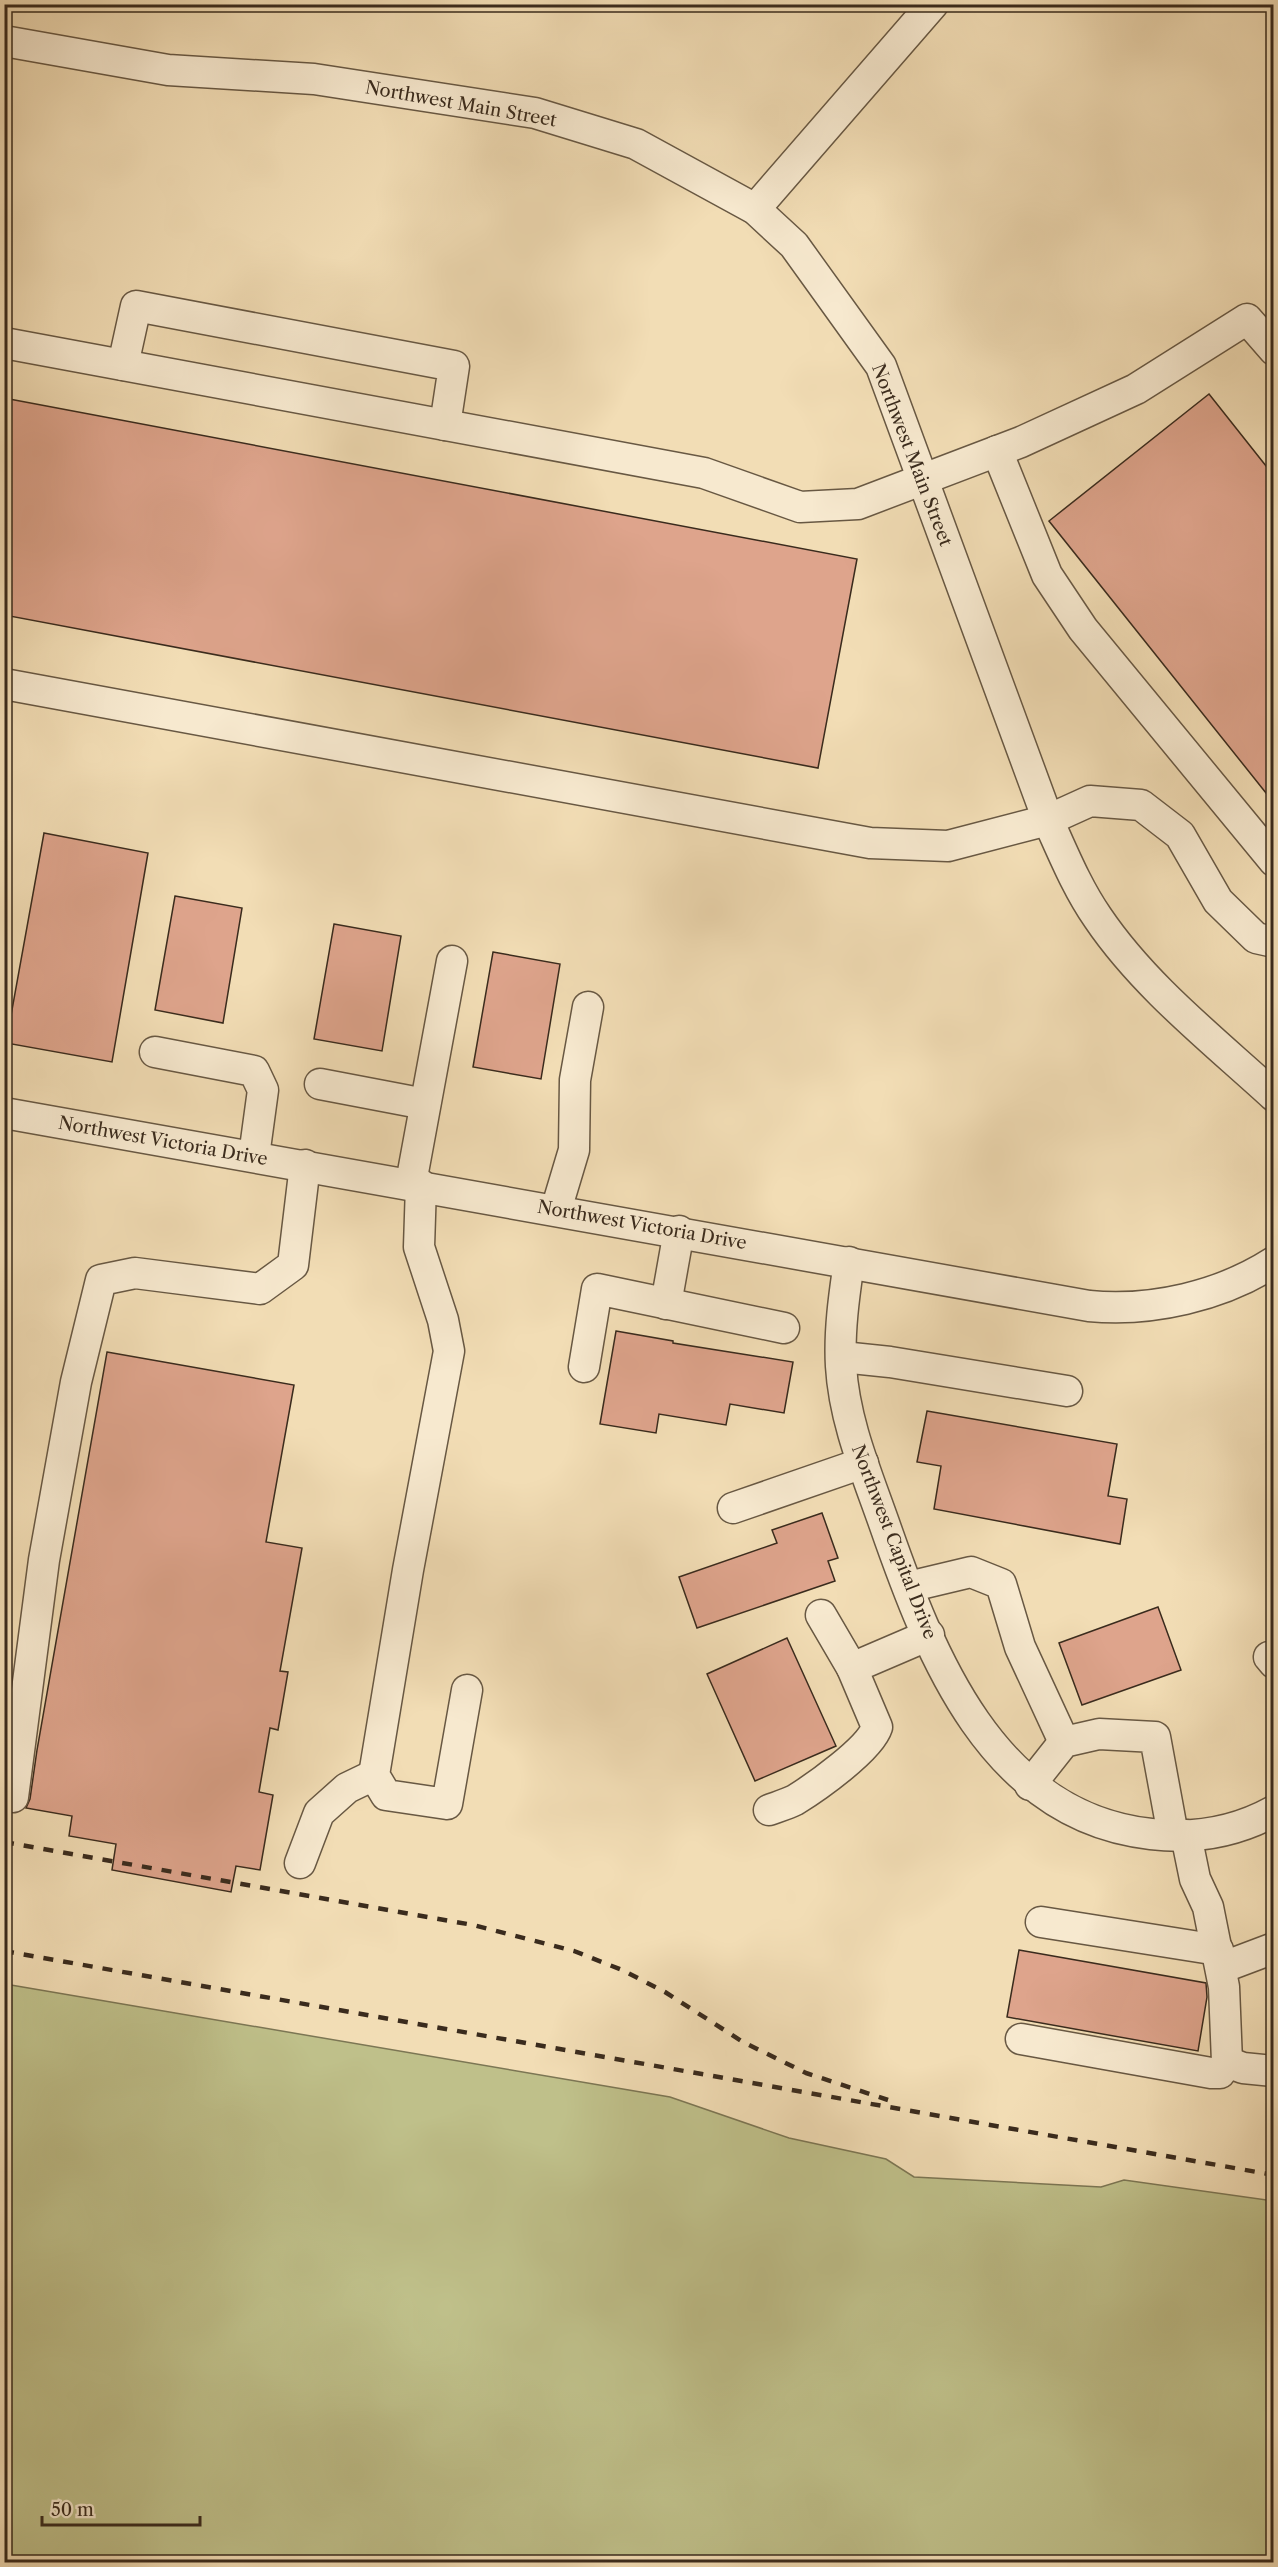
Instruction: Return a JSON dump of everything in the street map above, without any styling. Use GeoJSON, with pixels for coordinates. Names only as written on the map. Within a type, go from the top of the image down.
{"type":"FeatureCollection","features":[{"type":"Feature","properties":{"kind":"street"},"geometry":{"type":"LineString","coordinates":[[755,209],[925,8]]}},
{"type":"Feature","properties":{"kind":"street","name":"Northwest Main Street"},"geometry":{"type":"LineString","coordinates":[[4,41],[168,70],[314,79],[535,113],[636,144],[755,209],[794,245],[881,366],[1048,820],[1070,868],[1098,918],[1147,978],[1274,1096]]}},
{"type":"Feature","properties":{"kind":"street"},"geometry":{"type":"LineString","coordinates":[[123,365],[136,306],[454,366],[445,424]]}},
{"type":"Feature","properties":{"kind":"street"},"geometry":{"type":"LineString","coordinates":[[4,343],[704,473],[800,507],[858,504],[997,452],[1136,389],[1247,319],[1274,350]]}},
{"type":"Feature","properties":{"kind":"street"},"geometry":{"type":"LineString","coordinates":[[997,452],[1047,575],[1083,629],[1274,861]]}},
{"type":"Feature","properties":{"kind":"street"},"geometry":{"type":"LineString","coordinates":[[4,684],[870,843],[948,846],[1048,820],[1090,801],[1141,805],[1180,835],[1218,901],[1256,938],[1274,942]]}},
{"type":"Feature","properties":{"kind":"street"},"geometry":{"type":"LineString","coordinates":[[452,961],[425,1104],[416,1184],[419,1247],[443,1320],[449,1351],[408,1570],[374,1775],[386,1796],[447,1804],[467,1690]]}},
{"type":"Feature","properties":{"kind":"street"},"geometry":{"type":"LineString","coordinates":[[556,1210],[574,1150],[575,1080],[588,1007]]}},
{"type":"Feature","properties":{"kind":"street"},"geometry":{"type":"LineString","coordinates":[[155,1052],[254,1071],[263,1090],[254,1156]]}},
{"type":"Feature","properties":{"kind":"street"},"geometry":{"type":"LineString","coordinates":[[320,1084],[425,1104]]}},
{"type":"Feature","properties":{"kind":"street","name":"Northwest Victoria Drive"},"geometry":{"type":"LineString","coordinates":[[4,1113],[416,1184],[1089,1306],[1116,1309],[1140,1307],[1193,1296],[1240,1281],[1274,1262]]}},
{"type":"Feature","properties":{"kind":"street"},"geometry":{"type":"LineString","coordinates":[[13,1797],[44,1560],[76,1382],[101,1280],[135,1273],[260,1289],[293,1265],[305,1165]]}},
{"type":"Feature","properties":{"kind":"street"},"geometry":{"type":"LineString","coordinates":[[666,1304],[679,1232]]}},
{"type":"Feature","properties":{"kind":"street","name":"Northwest Capital Drive"},"geometry":{"type":"LineString","coordinates":[[849,1262],[844,1300],[842,1357],[853,1434],[908,1587],[928,1635],[969,1713],[996,1750],[1030,1785],[1064,1808],[1090,1819],[1140,1833],[1207,1834],[1236,1828],[1274,1811]]}},
{"type":"Feature","properties":{"kind":"street"},"geometry":{"type":"LineString","coordinates":[[584,1367],[597,1289],[784,1328]]}},
{"type":"Feature","properties":{"kind":"street"},"geometry":{"type":"LineString","coordinates":[[842,1357],[890,1362],[1067,1391]]}},
{"type":"Feature","properties":{"kind":"street"},"geometry":{"type":"LineString","coordinates":[[734,1508],[863,1463]]}},
{"type":"Feature","properties":{"kind":"street"},"geometry":{"type":"LineString","coordinates":[[908,1587],[971,1572],[1000,1584],[1020,1647],[1064,1742]]}},
{"type":"Feature","properties":{"kind":"street"},"geometry":{"type":"LineString","coordinates":[[769,1810],[795,1800],[862,1750],[874,1737],[877,1726],[852,1668],[821,1615]]}},
{"type":"Feature","properties":{"kind":"street"},"geometry":{"type":"LineString","coordinates":[[852,1668],[928,1635]]}},
{"type":"Feature","properties":{"kind":"street"},"geometry":{"type":"LineString","coordinates":[[1021,2039],[1210,2073],[1220,2073],[1227,2062],[1224,1987],[1208,1907],[1179,1835],[1155,1737],[1099,1734],[1064,1742],[1030,1785]]}},
{"type":"Feature","properties":{"kind":"street"},"geometry":{"type":"LineString","coordinates":[[300,1863],[319,1813],[347,1788],[374,1775]]}},
{"type":"Feature","properties":{"kind":"street"},"geometry":{"type":"LineString","coordinates":[[1041,1922],[1219,1959],[1274,1948]]}},
{"type":"Feature","properties":{"kind":"street"},"geometry":{"type":"LineString","coordinates":[[1227,2062],[1243,2068],[1274,2071]]}},
{"type":"Feature","properties":{"kind":"green space"},"geometry":{"type":"Polygon","coordinates":[[[5,1984],[670,2097],[789,2138],[886,2159],[914,2177],[1101,2187],[1124,2180],[1273,2201],[1273,2562],[5,2562],[5,1984]]]}},
{"type":"Feature","properties":{"kind":"building"},"geometry":{"type":"Polygon","coordinates":[[[1209,394],[1274,476],[1274,803],[1049,521],[1209,394]]]}},
{"type":"Feature","properties":{"kind":"building"},"geometry":{"type":"Polygon","coordinates":[[[4,398],[857,559],[818,768],[4,615],[4,398]]]}},
{"type":"Feature","properties":{"kind":"building"},"geometry":{"type":"Polygon","coordinates":[[[44,833],[148,853],[112,1062],[6,1043],[44,833]]]}},
{"type":"Feature","properties":{"kind":"building"},"geometry":{"type":"Polygon","coordinates":[[[175,896],[242,908],[223,1023],[155,1010],[175,896]]]}},
{"type":"Feature","properties":{"kind":"building"},"geometry":{"type":"Polygon","coordinates":[[[334,924],[401,936],[382,1051],[314,1039],[334,924]]]}},
{"type":"Feature","properties":{"kind":"building"},"geometry":{"type":"Polygon","coordinates":[[[493,952],[560,964],[541,1079],[473,1067],[493,952]]]}},
{"type":"Feature","properties":{"kind":"building"},"geometry":{"type":"Polygon","coordinates":[[[616,1331],[673,1341],[673,1343],[793,1362],[784,1413],[730,1404],[726,1425],[659,1414],[656,1433],[600,1424],[616,1331]]]}},
{"type":"Feature","properties":{"kind":"building"},"geometry":{"type":"Polygon","coordinates":[[[107,1352],[294,1385],[266,1542],[302,1548],[280,1671],[288,1672],[278,1730],[270,1728],[259,1792],[273,1795],[260,1870],[236,1866],[231,1892],[112,1870],[116,1844],[69,1836],[72,1816],[26,1808],[30,1799],[107,1352]]]}},
{"type":"Feature","properties":{"kind":"building"},"geometry":{"type":"Polygon","coordinates":[[[927,1411],[1117,1444],[1108,1496],[1127,1499],[1120,1544],[934,1509],[941,1466],[917,1462],[927,1411]]]}},
{"type":"Feature","properties":{"kind":"building"},"geometry":{"type":"Polygon","coordinates":[[[822,1513],[838,1558],[828,1561],[835,1581],[697,1628],[679,1577],[777,1543],[772,1530],[822,1513]]]}},
{"type":"Feature","properties":{"kind":"building"},"geometry":{"type":"Polygon","coordinates":[[[1158,1607],[1181,1670],[1082,1705],[1059,1643],[1158,1607]]]}},
{"type":"Feature","properties":{"kind":"building"},"geometry":{"type":"Polygon","coordinates":[[[787,1638],[836,1746],[755,1781],[707,1674],[787,1638]]]}},
{"type":"Feature","properties":{"kind":"building"},"geometry":{"type":"Polygon","coordinates":[[[1019,1950],[1206,1983],[1207,1997],[1198,2051],[1007,2017],[1019,1950]]]}},
{"type":"Feature","properties":{"kind":"railway"},"geometry":{"type":"LineString","coordinates":[[4,1842],[473,1925],[574,1951],[622,1970],[665,1992],[743,2042],[806,2073],[888,2100]]}},
{"type":"Feature","properties":{"kind":"railway"},"geometry":{"type":"LineString","coordinates":[[4,1951],[1274,2175]]}}]}
